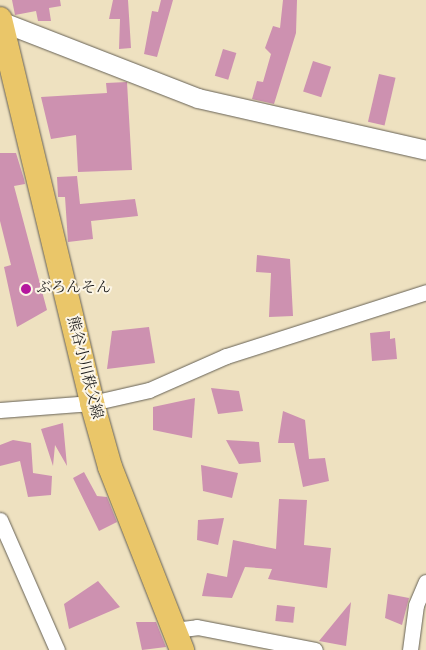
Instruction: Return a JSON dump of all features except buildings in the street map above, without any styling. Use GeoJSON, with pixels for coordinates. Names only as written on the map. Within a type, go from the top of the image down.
{"type":"FeatureCollection","features":[{"type":"Feature","properties":{"kind":"main road","name":"熊谷小川秩父線"},"geometry":{"type":"LineString","coordinates":[[0,20],[92,403],[110,467],[178,640]]}},
{"type":"Feature","properties":{"kind":"street"},"geometry":{"type":"LineString","coordinates":[[0,20],[198,98],[426,150]]}},
{"type":"Feature","properties":{"kind":"street"},"geometry":{"type":"LineString","coordinates":[[0,410],[92,403],[149,390],[226,356],[426,292]]}},
{"type":"Feature","properties":{"kind":"street"},"geometry":{"type":"LineString","coordinates":[[0,520],[57,650]]}},
{"type":"Feature","properties":{"kind":"street"},"geometry":{"type":"LineString","coordinates":[[410,650],[416,605],[426,582]]}},
{"type":"Feature","properties":{"kind":"street"},"geometry":{"type":"LineString","coordinates":[[178,640],[196,626],[315,650]]}},
{"type":"Feature","properties":{"kind":"place","name":"ぶろんそん"},"geometry":{"type":"Point","coordinates":[26,289]}}]}
